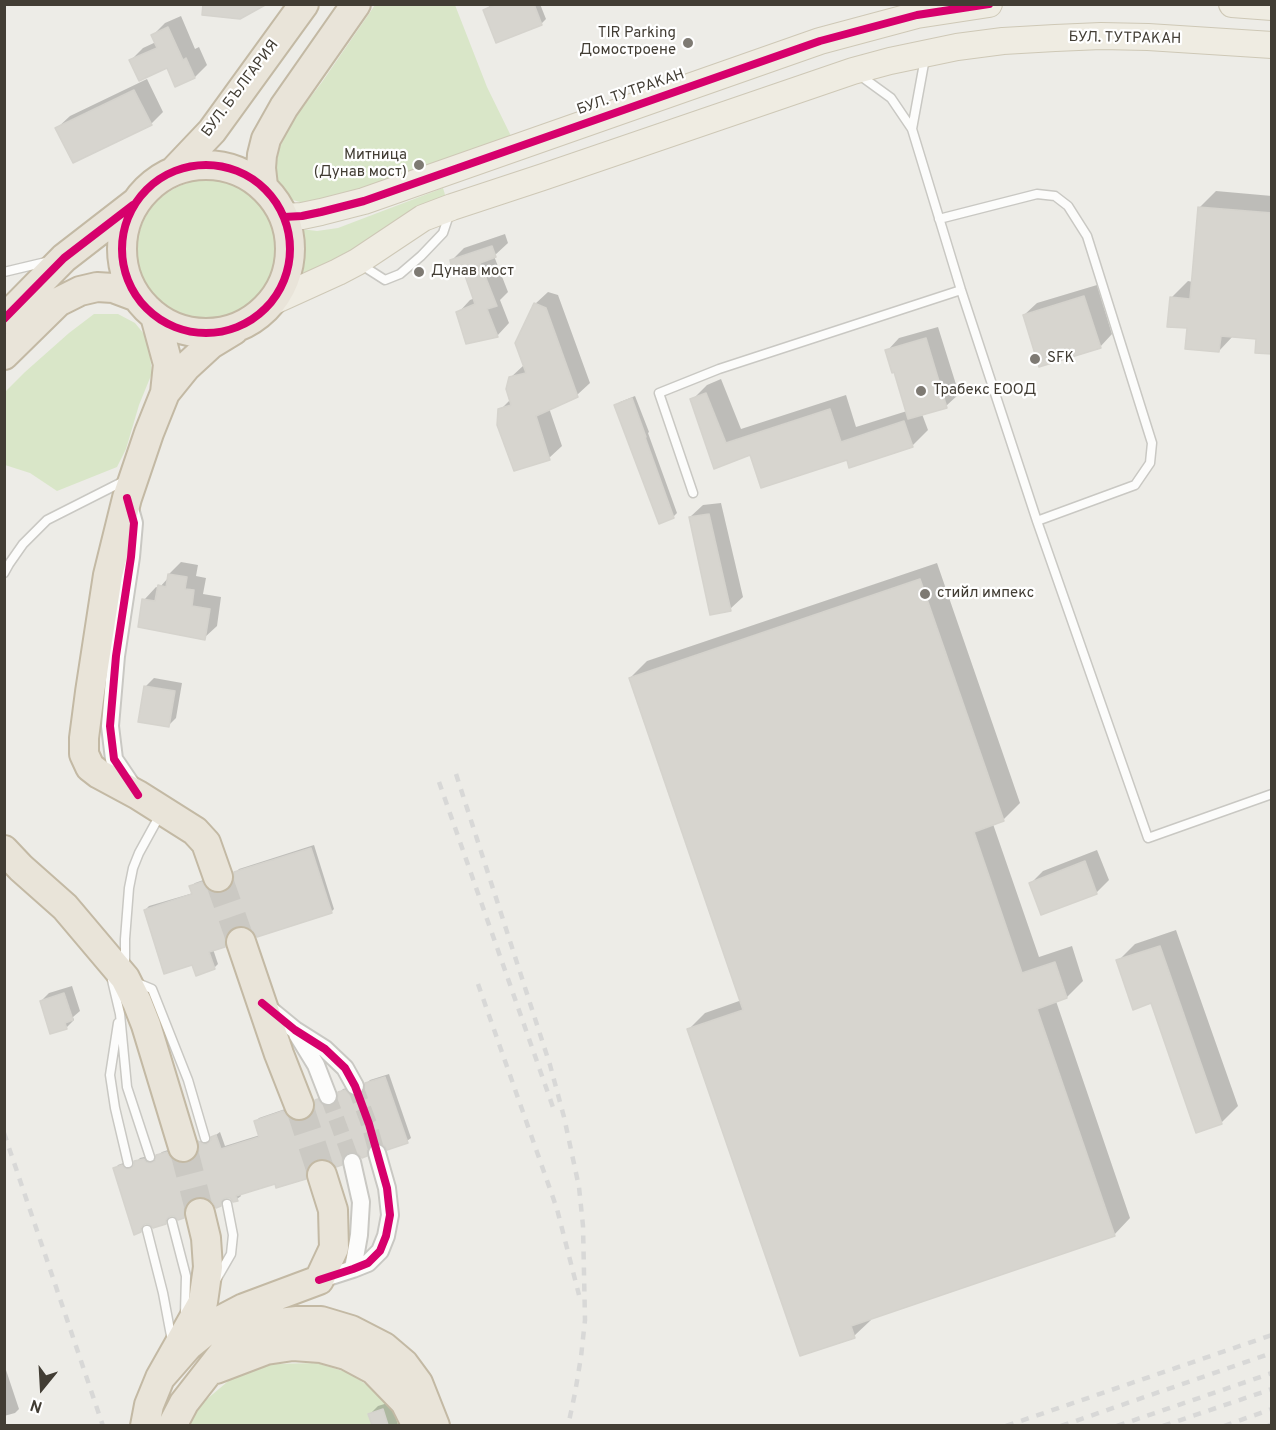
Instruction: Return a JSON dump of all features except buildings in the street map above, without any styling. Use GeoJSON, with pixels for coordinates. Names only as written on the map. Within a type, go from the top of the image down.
{"type":"FeatureCollection","features":[{"type":"Feature","properties":{"kind":"highway","name":"БУЛ. БЪЛГАРИЯ"},"geometry":{"type":"LineString","coordinates":[[175,170],[212,131],[304,4]]}},
{"type":"Feature","properties":{"kind":"highway"},"geometry":{"type":"LineString","coordinates":[[262,186],[262,155],[266,139],[284,107],[356,4]]}},
{"type":"Feature","properties":{"kind":"highway"},"geometry":{"type":"LineString","coordinates":[[4,319],[64,258],[135,203],[162,176],[175,170],[197,165],[221,166],[243,173],[262,186],[275,200],[284,217],[290,239],[290,261],[284,283],[272,302],[257,316],[211,344],[186,367],[165,393]]}},
{"type":"Feature","properties":{"kind":"highway"},"geometry":{"type":"LineString","coordinates":[[135,203],[125,225],[122,250],[126,275],[146,306],[168,364],[165,393],[131,487],[108,575],[90,692],[84,754],[90,767],[99,774],[138,795],[195,831],[206,843],[218,877]]}},
{"type":"Feature","properties":{"kind":"highway"},"geometry":{"type":"LineString","coordinates":[[4,355],[58,302],[80,291],[97,287],[113,288],[146,306],[175,327],[196,332],[218,332],[239,327]]}},
{"type":"Feature","properties":{"kind":"highway"},"geometry":{"type":"LineString","coordinates":[[4,850],[65,907],[125,978],[194,1142]]}},
{"type":"Feature","properties":{"kind":"highway"},"geometry":{"type":"LineString","coordinates":[[241,942],[299,1105]]}},
{"type":"Feature","properties":{"kind":"highway"},"geometry":{"type":"LineString","coordinates":[[160,1378],[188,1346],[223,1319],[244,1308],[319,1280],[334,1248],[333,1210],[322,1175]]}},
{"type":"Feature","properties":{"kind":"highway"},"geometry":{"type":"LineString","coordinates":[[145,1425],[160,1378],[203,1302],[208,1267],[206,1238],[200,1213]]}},
{"type":"Feature","properties":{"kind":"highway"},"geometry":{"type":"LineString","coordinates":[[172,1425],[184,1403],[223,1353],[250,1332],[271,1324],[297,1321],[321,1321],[351,1330],[384,1347],[404,1364],[418,1383],[435,1425]]}},
{"type":"Feature","properties":{"kind":"highway"},"geometry":{"type":"LineString","coordinates":[[206,1373],[266,1350],[293,1346],[321,1348],[346,1356],[374,1370],[405,1402],[417,1425]]}},
{"type":"Feature","properties":{"kind":"main road","name":"БУЛ. ТУТРАКАН"},"geometry":{"type":"LineString","coordinates":[[284,217],[302,216],[364,201],[820,41],[917,15],[989,4]]}},
{"type":"Feature","properties":{"kind":"main road"},"geometry":{"type":"LineString","coordinates":[[1232,4],[1272,7]]}},
{"type":"Feature","properties":{"kind":"main road","name":"БУЛ. ТУТРАКАН"},"geometry":{"type":"LineString","coordinates":[[272,302],[357,262],[423,218],[853,70],[925,54],[1003,41],[1101,36],[1272,45]]}},
{"type":"Feature","properties":{"kind":"street"},"geometry":{"type":"LineString","coordinates":[[262,1003],[295,1030],[325,1049],[345,1068],[355,1086]]}},
{"type":"Feature","properties":{"kind":"street"},"geometry":{"type":"LineString","coordinates":[[295,1030],[316,1065],[328,1096]]}},
{"type":"Feature","properties":{"kind":"street"},"geometry":{"type":"LineString","coordinates":[[319,1280],[368,1263],[380,1251],[390,1215],[387,1188],[377,1153]]}},
{"type":"Feature","properties":{"kind":"street"},"geometry":{"type":"LineString","coordinates":[[352,1162],[361,1202],[359,1235],[353,1269]]}},
{"type":"Feature","properties":{"kind":"lane"},"geometry":{"type":"LineString","coordinates":[[912,129],[925,54]]}},
{"type":"Feature","properties":{"kind":"lane"},"geometry":{"type":"LineString","coordinates":[[853,70],[891,98],[912,129],[961,290],[1037,521],[1148,838],[1272,794]]}},
{"type":"Feature","properties":{"kind":"lane"},"geometry":{"type":"LineString","coordinates":[[939,219],[1037,194],[1055,196],[1068,206],[1087,236],[1152,443],[1150,463],[1135,485],[1037,521]]}},
{"type":"Feature","properties":{"kind":"lane"},"geometry":{"type":"LineString","coordinates":[[4,272],[64,258]]}},
{"type":"Feature","properties":{"kind":"lane"},"geometry":{"type":"LineString","coordinates":[[693,493],[659,393],[719,369],[961,290]]}},
{"type":"Feature","properties":{"kind":"lane"},"geometry":{"type":"LineString","coordinates":[[4,573],[23,544],[47,520],[114,485],[131,487]]}},
{"type":"Feature","properties":{"kind":"lane"},"geometry":{"type":"LineString","coordinates":[[125,978],[125,939],[133,868],[163,810]]}},
{"type":"Feature","properties":{"kind":"lane"},"geometry":{"type":"LineString","coordinates":[[100,949],[114,984],[120,1014],[127,1087],[150,1157]]}},
{"type":"Feature","properties":{"kind":"lane"},"geometry":{"type":"LineString","coordinates":[[120,1014],[110,1075],[128,1163]]}},
{"type":"Feature","properties":{"kind":"lane"},"geometry":{"type":"LineString","coordinates":[[203,1302],[231,1254],[233,1235],[227,1204]]}},
{"type":"Feature","properties":{"kind":"lane"},"geometry":{"type":"LineString","coordinates":[[172,1222],[186,1276],[186,1301],[178,1345]]}},
{"type":"Feature","properties":{"kind":"lane"},"geometry":{"type":"LineString","coordinates":[[147,1230],[178,1345]]}},
{"type":"Feature","properties":{"kind":"green space"},"geometry":{"type":"Polygon","coordinates":[[[375,5],[455,5],[487,87],[511,136],[375,187],[306,204],[290,199],[282,191],[275,175],[279,149],[293,120],[375,5]]]}},
{"type":"Feature","properties":{"kind":"green space"},"geometry":{"type":"Polygon","coordinates":[[[208,180],[235,185],[258,201],[274,224],[279,251],[274,278],[258,301],[235,317],[208,322],[181,317],[158,301],[142,278],[137,251],[142,224],[158,201],[181,185],[208,180]]]}},
{"type":"Feature","properties":{"kind":"green space"},"geometry":{"type":"Polygon","coordinates":[[[443,188],[446,198],[376,244],[297,279],[294,275],[299,256],[299,231],[301,229],[317,231],[338,228],[443,188]]]}},
{"type":"Feature","properties":{"kind":"green space"},"geometry":{"type":"Polygon","coordinates":[[[94,314],[118,314],[135,323],[148,339],[152,373],[139,405],[126,449],[117,467],[57,491],[30,473],[5,465],[4,393],[69,333],[94,314]]]}},
{"type":"Feature","properties":{"kind":"green space"},"geometry":{"type":"Polygon","coordinates":[[[317,1363],[349,1373],[380,1394],[402,1426],[190,1426],[200,1405],[233,1377],[272,1364],[317,1363]]]}},
{"type":"Feature","properties":{"kind":"tunnel"},"geometry":{"type":"LineString","coordinates":[[218,877],[241,942]]}},
{"type":"Feature","properties":{"kind":"tunnel"},"geometry":{"type":"LineString","coordinates":[[355,1086],[377,1153]]}},
{"type":"Feature","properties":{"kind":"tunnel"},"geometry":{"type":"LineString","coordinates":[[328,1096],[352,1162]]}},
{"type":"Feature","properties":{"kind":"tunnel"},"geometry":{"type":"LineString","coordinates":[[299,1105],[322,1175]]}},
{"type":"Feature","properties":{"kind":"tunnel"},"geometry":{"type":"LineString","coordinates":[[183,1147],[200,1213]]}},
{"type":"Feature","properties":{"kind":"railway"},"geometry":{"type":"LineString","coordinates":[[456,774],[550,1065],[579,1187],[583,1226],[585,1320],[581,1357],[568,1426]]}},
{"type":"Feature","properties":{"kind":"railway"},"geometry":{"type":"LineString","coordinates":[[439,782],[555,1113]]}},
{"type":"Feature","properties":{"kind":"railway"},"geometry":{"type":"LineString","coordinates":[[478,984],[557,1209],[579,1295]]}},
{"type":"Feature","properties":{"kind":"railway"},"geometry":{"type":"LineString","coordinates":[[4,1133],[103,1426]]}},
{"type":"Feature","properties":{"kind":"railway"},"geometry":{"type":"LineString","coordinates":[[1006,1426],[1272,1335]]}},
{"type":"Feature","properties":{"kind":"railway"},"geometry":{"type":"LineString","coordinates":[[1061,1426],[1272,1353]]}},
{"type":"Feature","properties":{"kind":"railway"},"geometry":{"type":"LineString","coordinates":[[1117,1426],[1272,1373]]}},
{"type":"Feature","properties":{"kind":"railway"},"geometry":{"type":"LineString","coordinates":[[1163,1426],[1272,1389]]}},
{"type":"Feature","properties":{"kind":"railway"},"geometry":{"type":"LineString","coordinates":[[1224,1426],[1272,1409]]}},
{"type":"Feature","properties":{"kind":"railway"},"geometry":{"type":"LineString","coordinates":[[1268,1426],[1272,1424]]}},
{"type":"Feature","properties":{"kind":"cycle path"},"geometry":{"type":"LineString","coordinates":[[284,217],[302,216],[364,201],[820,41],[917,15],[989,4]]}},
{"type":"Feature","properties":{"kind":"cycle path"},"geometry":{"type":"LineString","coordinates":[[206,165],[238,171],[253,179],[265,190],[276,202],[284,217],[290,249],[284,281],[276,296],[265,308],[253,319],[238,327],[206,333],[174,327],[159,319],[147,308],[136,296],[128,281],[122,249],[128,217],[136,202],[147,190],[159,179],[174,171],[206,165]]}},
{"type":"Feature","properties":{"kind":"cycle path"},"geometry":{"type":"LineString","coordinates":[[4,319],[64,258],[133,205]]}},
{"type":"Feature","properties":{"kind":"cycle path"},"geometry":{"type":"LineString","coordinates":[[127,498],[134,523],[116,656],[110,726],[114,759],[138,795]]}},
{"type":"Feature","properties":{"kind":"cycle path"},"geometry":{"type":"LineString","coordinates":[[262,1003],[295,1030],[325,1049],[345,1068],[355,1086],[369,1124],[387,1188],[390,1215],[380,1251],[368,1263],[319,1280]]}},
{"type":"Feature","properties":{"kind":"place","name":"TIR Parking Домостроене"},"geometry":{"type":"Point","coordinates":[688,43]}},
{"type":"Feature","properties":{"kind":"place","name":"Митница (Дунав мост)"},"geometry":{"type":"Point","coordinates":[419,165]}},
{"type":"Feature","properties":{"kind":"place","name":"Дунав мост"},"geometry":{"type":"Point","coordinates":[419,272]}},
{"type":"Feature","properties":{"kind":"place","name":"SFK"},"geometry":{"type":"Point","coordinates":[1035,359]}},
{"type":"Feature","properties":{"kind":"place","name":"Трабекс ЕООД"},"geometry":{"type":"Point","coordinates":[921,391]}},
{"type":"Feature","properties":{"kind":"place","name":"стийл импекс"},"geometry":{"type":"Point","coordinates":[925,594]}}]}
